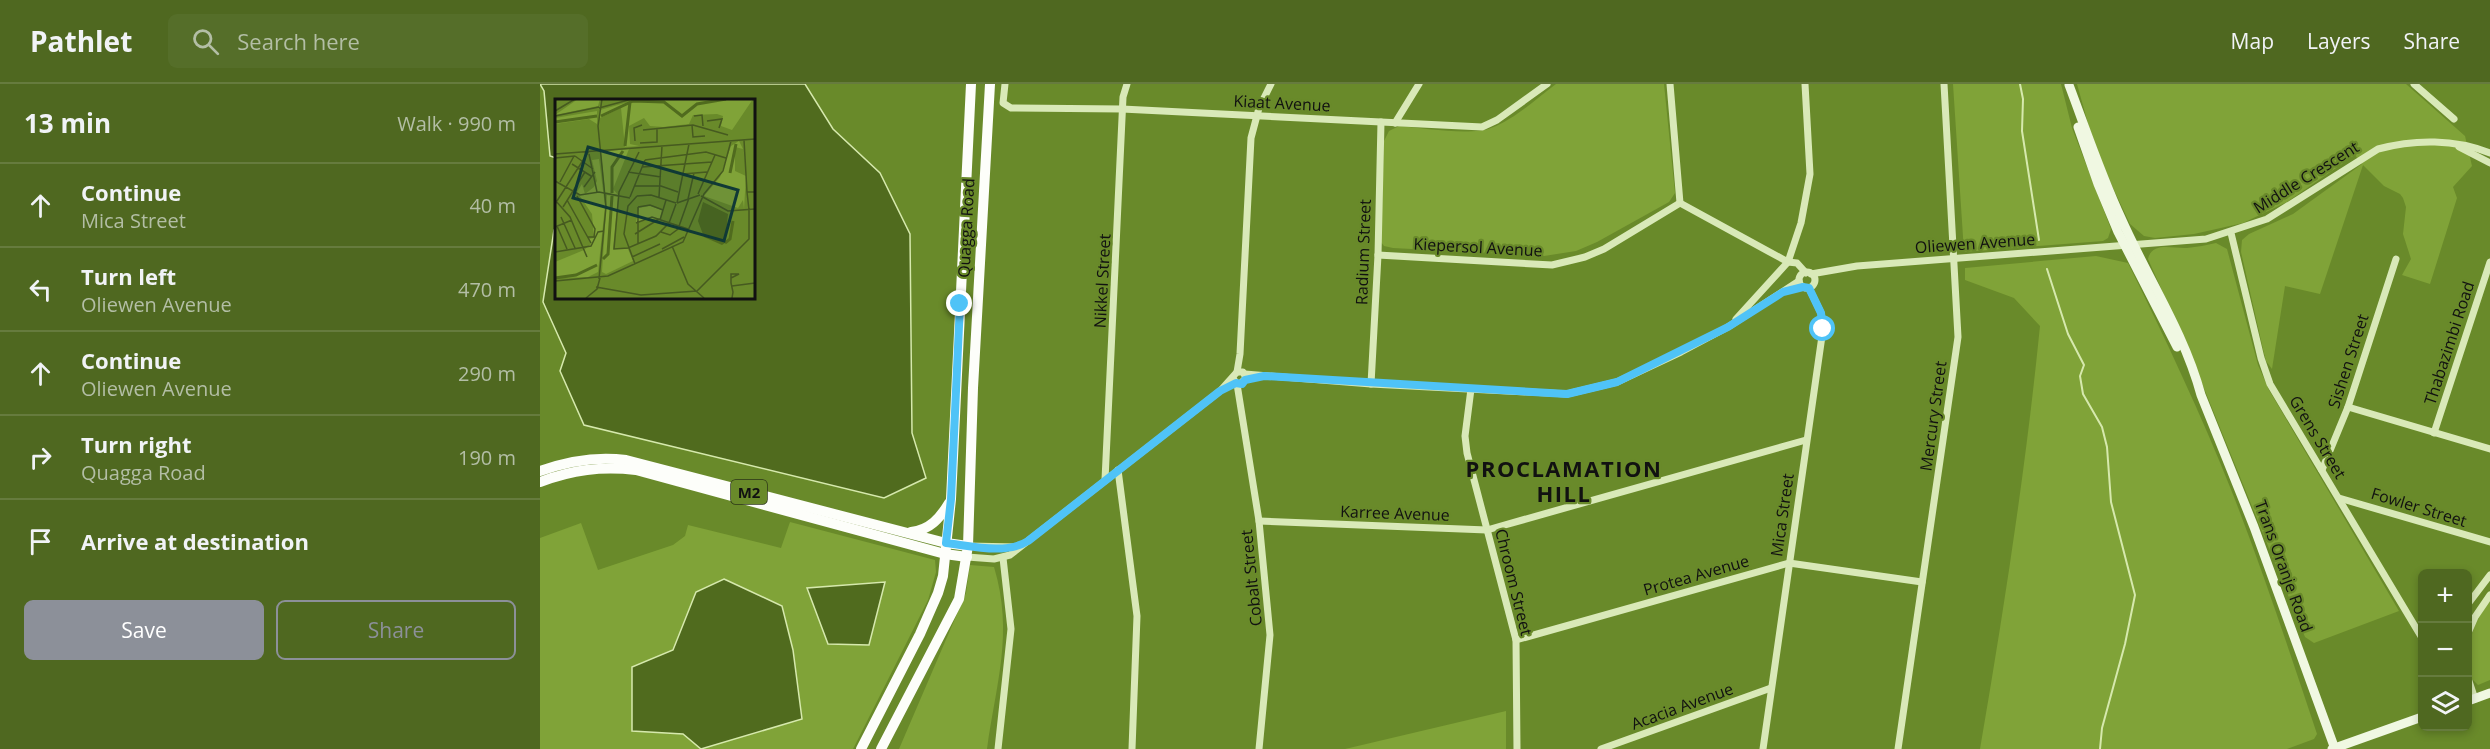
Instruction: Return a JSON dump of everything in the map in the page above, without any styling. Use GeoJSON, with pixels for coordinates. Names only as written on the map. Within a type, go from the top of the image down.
{"type":"FeatureCollection","features":[{"type":"Feature","properties":{"kind":"main road","name":"Quagga Road"},"geometry":{"type":"LineString","coordinates":[[861,749],[920,634],[938,593],[946,548],[951,499],[971,84]]}},
{"type":"Feature","properties":{"kind":"main road","name":"Quagga Road"},"geometry":{"type":"LineString","coordinates":[[881,749],[959,599],[967,551],[973,388],[990,84]]}},
{"type":"Feature","properties":{"kind":"main road","name":"Trans Oranje Road"},"geometry":{"type":"LineString","coordinates":[[2069,84],[2129,245],[2177,332],[2195,374],[2201,395],[2254,527],[2334,749]]}},
{"type":"Feature","properties":{"kind":"main road","name":"M2"},"geometry":{"type":"LineString","coordinates":[[540,471],[581,460],[609,458],[626,460],[905,532],[946,548]]}},
{"type":"Feature","properties":{"kind":"main road","name":"M2"},"geometry":{"type":"LineString","coordinates":[[540,482],[583,470],[604,468],[636,470],[946,548],[967,551]]}},
{"type":"Feature","properties":{"kind":"main road"},"geometry":{"type":"LineString","coordinates":[[905,532],[918,531],[932,524],[943,513],[951,499]]}},
{"type":"Feature","properties":{"kind":"main road"},"geometry":{"type":"LineString","coordinates":[[2472,700],[2490,693]]}},
{"type":"Feature","properties":{"kind":"main road"},"geometry":{"type":"LineString","coordinates":[[2334,749],[2418,718]]}},
{"type":"Feature","properties":{"kind":"street","name":"Kiaat Avenue"},"geometry":{"type":"LineString","coordinates":[[1005,84],[1004,103],[1006,107],[1015,108],[1122,108],[1482,127],[1497,120],[1547,84]]}},
{"type":"Feature","properties":{"kind":"street","name":"Nikkel Street"},"geometry":{"type":"LineString","coordinates":[[1105,480],[1122,108],[1127,84]]}},
{"type":"Feature","properties":{"kind":"street","name":"Cobalt Street"},"geometry":{"type":"LineString","coordinates":[[1258,749],[1270,635],[1259,521],[1242,405],[1240,354],[1250,148],[1256,116],[1271,84]]}},
{"type":"Feature","properties":{"kind":"street"},"geometry":{"type":"LineString","coordinates":[[1395,123],[1419,84]]}},
{"type":"Feature","properties":{"kind":"street"},"geometry":{"type":"LineString","coordinates":[[1670,84],[1680,203],[1788,262],[1799,265],[1806,280]]}},
{"type":"Feature","properties":{"kind":"street"},"geometry":{"type":"LineString","coordinates":[[1788,262],[1801,223],[1809,188],[1804,84]]}},
{"type":"Feature","properties":{"kind":"street","name":"Mercury Street"},"geometry":{"type":"LineString","coordinates":[[1898,749],[1958,337],[1944,84]]}},
{"type":"Feature","properties":{"kind":"street"},"geometry":{"type":"LineString","coordinates":[[2414,84],[2454,119]]}},
{"type":"Feature","properties":{"kind":"street","name":"Radium Street"},"geometry":{"type":"LineString","coordinates":[[1371,384],[1378,255],[1381,122]]}},
{"type":"Feature","properties":{"kind":"street","name":"Middle Crescent"},"geometry":{"type":"LineString","coordinates":[[2129,245],[2185,242],[2231,233],[2256,224],[2284,210],[2350,165],[2378,149],[2414,141],[2469,146],[2490,153]]}},
{"type":"Feature","properties":{"kind":"street","name":"Middle Crescent"},"geometry":{"type":"LineString","coordinates":[[2457,145],[2490,163]]}},
{"type":"Feature","properties":{"kind":"street","name":"Kiepersol Avenue"},"geometry":{"type":"LineString","coordinates":[[1378,255],[1552,265],[1585,257],[1604,249],[1680,203]]}},
{"type":"Feature","properties":{"kind":"street","name":"Grens Street"},"geometry":{"type":"LineString","coordinates":[[2231,233],[2265,372],[2418,631]]}},
{"type":"Feature","properties":{"kind":"street","name":"Oliewen Avenue"},"geometry":{"type":"LineString","coordinates":[[1240,378],[1264,376],[1567,394],[1607,385],[1681,352],[1728,327],[1783,292],[1828,271],[1857,266],[2129,245]]}},
{"type":"Feature","properties":{"kind":"street","name":"Sishen Street"},"geometry":{"type":"LineString","coordinates":[[2322,470],[2348,407],[2396,259]]}},
{"type":"Feature","properties":{"kind":"street","name":"Oliewen Avenue"},"geometry":{"type":"LineString","coordinates":[[1728,327],[1788,262]]}},
{"type":"Feature","properties":{"kind":"street","name":"Thabazimbi Road"},"geometry":{"type":"LineString","coordinates":[[2434,433],[2490,262]]}},
{"type":"Feature","properties":{"kind":"street","name":"Mica Street"},"geometry":{"type":"LineString","coordinates":[[1763,749],[1823,329],[1821,313],[1806,280]]}},
{"type":"Feature","properties":{"kind":"street"},"geometry":{"type":"LineString","coordinates":[[967,551],[1003,558],[1010,555],[1017,547],[1240,378]]}},
{"type":"Feature","properties":{"kind":"street","name":"Chroom Street"},"geometry":{"type":"LineString","coordinates":[[1471,388],[1466,446],[1516,640],[1517,749]]}},
{"type":"Feature","properties":{"kind":"street"},"geometry":{"type":"LineString","coordinates":[[2348,407],[2490,449]]}},
{"type":"Feature","properties":{"kind":"street","name":"Karree Avenue"},"geometry":{"type":"LineString","coordinates":[[1259,521],[1487,530],[1806,440]]}},
{"type":"Feature","properties":{"kind":"street"},"geometry":{"type":"LineString","coordinates":[[1118,470],[1137,616],[1132,749]]}},
{"type":"Feature","properties":{"kind":"street","name":"Fowler Street"},"geometry":{"type":"LineString","coordinates":[[2339,498],[2490,542]]}},
{"type":"Feature","properties":{"kind":"street"},"geometry":{"type":"LineString","coordinates":[[967,551],[1017,547]]}},
{"type":"Feature","properties":{"kind":"street"},"geometry":{"type":"LineString","coordinates":[[998,749],[1011,629],[1003,558]]}},
{"type":"Feature","properties":{"kind":"street","name":"Protea Avenue"},"geometry":{"type":"LineString","coordinates":[[1516,640],[1789,563],[1922,582]]}},
{"type":"Feature","properties":{"kind":"street"},"geometry":{"type":"LineString","coordinates":[[2472,599],[2490,575]]}},
{"type":"Feature","properties":{"kind":"street"},"geometry":{"type":"LineString","coordinates":[[2472,624],[2490,595]]}},
{"type":"Feature","properties":{"kind":"street","name":"Acacia Avenue"},"geometry":{"type":"LineString","coordinates":[[1601,749],[1771,688]]}},
{"type":"Feature","properties":{"kind":"shaded area"},"geometry":{"type":"Polygon","coordinates":[[[540,84],[805,84],[833,129],[880,173],[910,234],[912,433],[926,478],[884,498],[584,425],[560,371],[566,353],[543,302],[554,230],[555,298],[754,298],[754,99],[555,99],[555,158],[550,156],[544,91],[540,84]]]}},
{"type":"Feature","properties":{"kind":"shaded area"},"geometry":{"type":"Polygon","coordinates":[[[1556,84],[1664,84],[1675,193],[1669,202],[1597,242],[1576,251],[1544,256],[1384,246],[1381,242],[1384,141],[1389,131],[1399,126],[1459,131],[1491,128],[1517,114],[1556,84]]]}},
{"type":"Feature","properties":{"kind":"shaded area"},"geometry":{"type":"Polygon","coordinates":[[[1953,84],[2061,84],[2072,128],[2111,229],[2108,238],[2103,241],[1964,252],[1953,84]]]}},
{"type":"Feature","properties":{"kind":"shaded area"},"geometry":{"type":"Polygon","coordinates":[[[2077,84],[2406,84],[2465,136],[2472,166],[2453,187],[2457,198],[2430,284],[2402,275],[2411,259],[2403,234],[2406,207],[2403,198],[2384,186],[2363,165],[2320,294],[2285,286],[2272,369],[2266,361],[2263,349],[2241,252],[2242,240],[2249,234],[2293,214],[2362,164],[2355,155],[2287,202],[2243,223],[2194,234],[2155,238],[2144,236],[2130,224],[2106,173],[2089,127],[2077,84]]]}},
{"type":"Feature","properties":{"kind":"shaded area"},"geometry":{"type":"Polygon","coordinates":[[[2216,243],[2227,249],[2258,365],[2269,390],[2399,611],[2314,643],[2305,637],[2188,349],[2148,259],[2150,253],[2158,248],[2187,248],[2216,243]]]}},
{"type":"Feature","properties":{"kind":"shaded area"},"geometry":{"type":"Polygon","coordinates":[[[2096,256],[2128,263],[2195,405],[2232,492],[2265,582],[2317,734],[2314,739],[2287,749],[1980,749],[2014,538],[2040,326],[2014,298],[1965,280],[1965,268],[2096,256]]]}},
{"type":"Feature","properties":{"kind":"shaded area"},"geometry":{"type":"Polygon","coordinates":[[[790,522],[935,560],[936,572],[928,600],[853,749],[540,749],[540,538],[581,523],[598,570],[673,545],[685,536],[688,525],[781,548],[790,522]],[[782,606],[632,667],[633,731],[683,734],[802,719],[793,650],[782,606]]]}},
{"type":"Feature","properties":{"kind":"shaded area"},"geometry":{"type":"Polygon","coordinates":[[[970,565],[994,567],[1003,614],[1001,658],[987,749],[899,749],[966,593],[970,565]]]}},
{"type":"Feature","properties":{"kind":"shaded area"},"geometry":{"type":"Polygon","coordinates":[[[724,579],[782,606],[793,650],[802,719],[701,749],[683,734],[632,731],[632,667],[673,650],[696,592],[724,579]]]}},
{"type":"Feature","properties":{"kind":"shaded area"},"geometry":{"type":"Polygon","coordinates":[[[885,582],[869,645],[828,644],[807,588],[885,582]]]}},
{"type":"Feature","properties":{"kind":"shaded area"},"geometry":{"type":"Polygon","coordinates":[[[2490,601],[2490,680],[2478,685],[2472,679],[2472,634],[2490,601]]]}},
{"type":"Feature","properties":{"kind":"shaded area"},"geometry":{"type":"Polygon","coordinates":[[[1506,711],[1506,749],[1345,749],[1506,711]]]}},
{"type":"Feature","properties":{"kind":"waterway"},"geometry":{"type":"LineString","coordinates":[[2020,84],[2023,99],[2022,131],[2039,240]]}},
{"type":"Feature","properties":{"kind":"waterway"},"geometry":{"type":"LineString","coordinates":[[2047,269],[2068,334],[2084,365],[2080,376],[2083,394],[2102,427],[2107,447],[2111,502],[2135,595],[2125,644],[2102,728],[2100,749]]}},
{"type":"Feature","properties":{"kind":"district","name":"PROCLAMATION HILL"},"geometry":{"type":"Point","coordinates":[1564,480]}},
{"type":"Feature","properties":{"kind":"route"},"geometry":{"type":"LineString","coordinates":[[960,304],[951,499],[946,543],[1001,548],[1017,547],[1028,541],[1220,391],[1236,383],[1242,384],[1245,380],[1264,376],[1567,394],[1617,382],[1728,327],[1783,292],[1803,287],[1809,288],[1821,313],[1823,329]]}}]}
